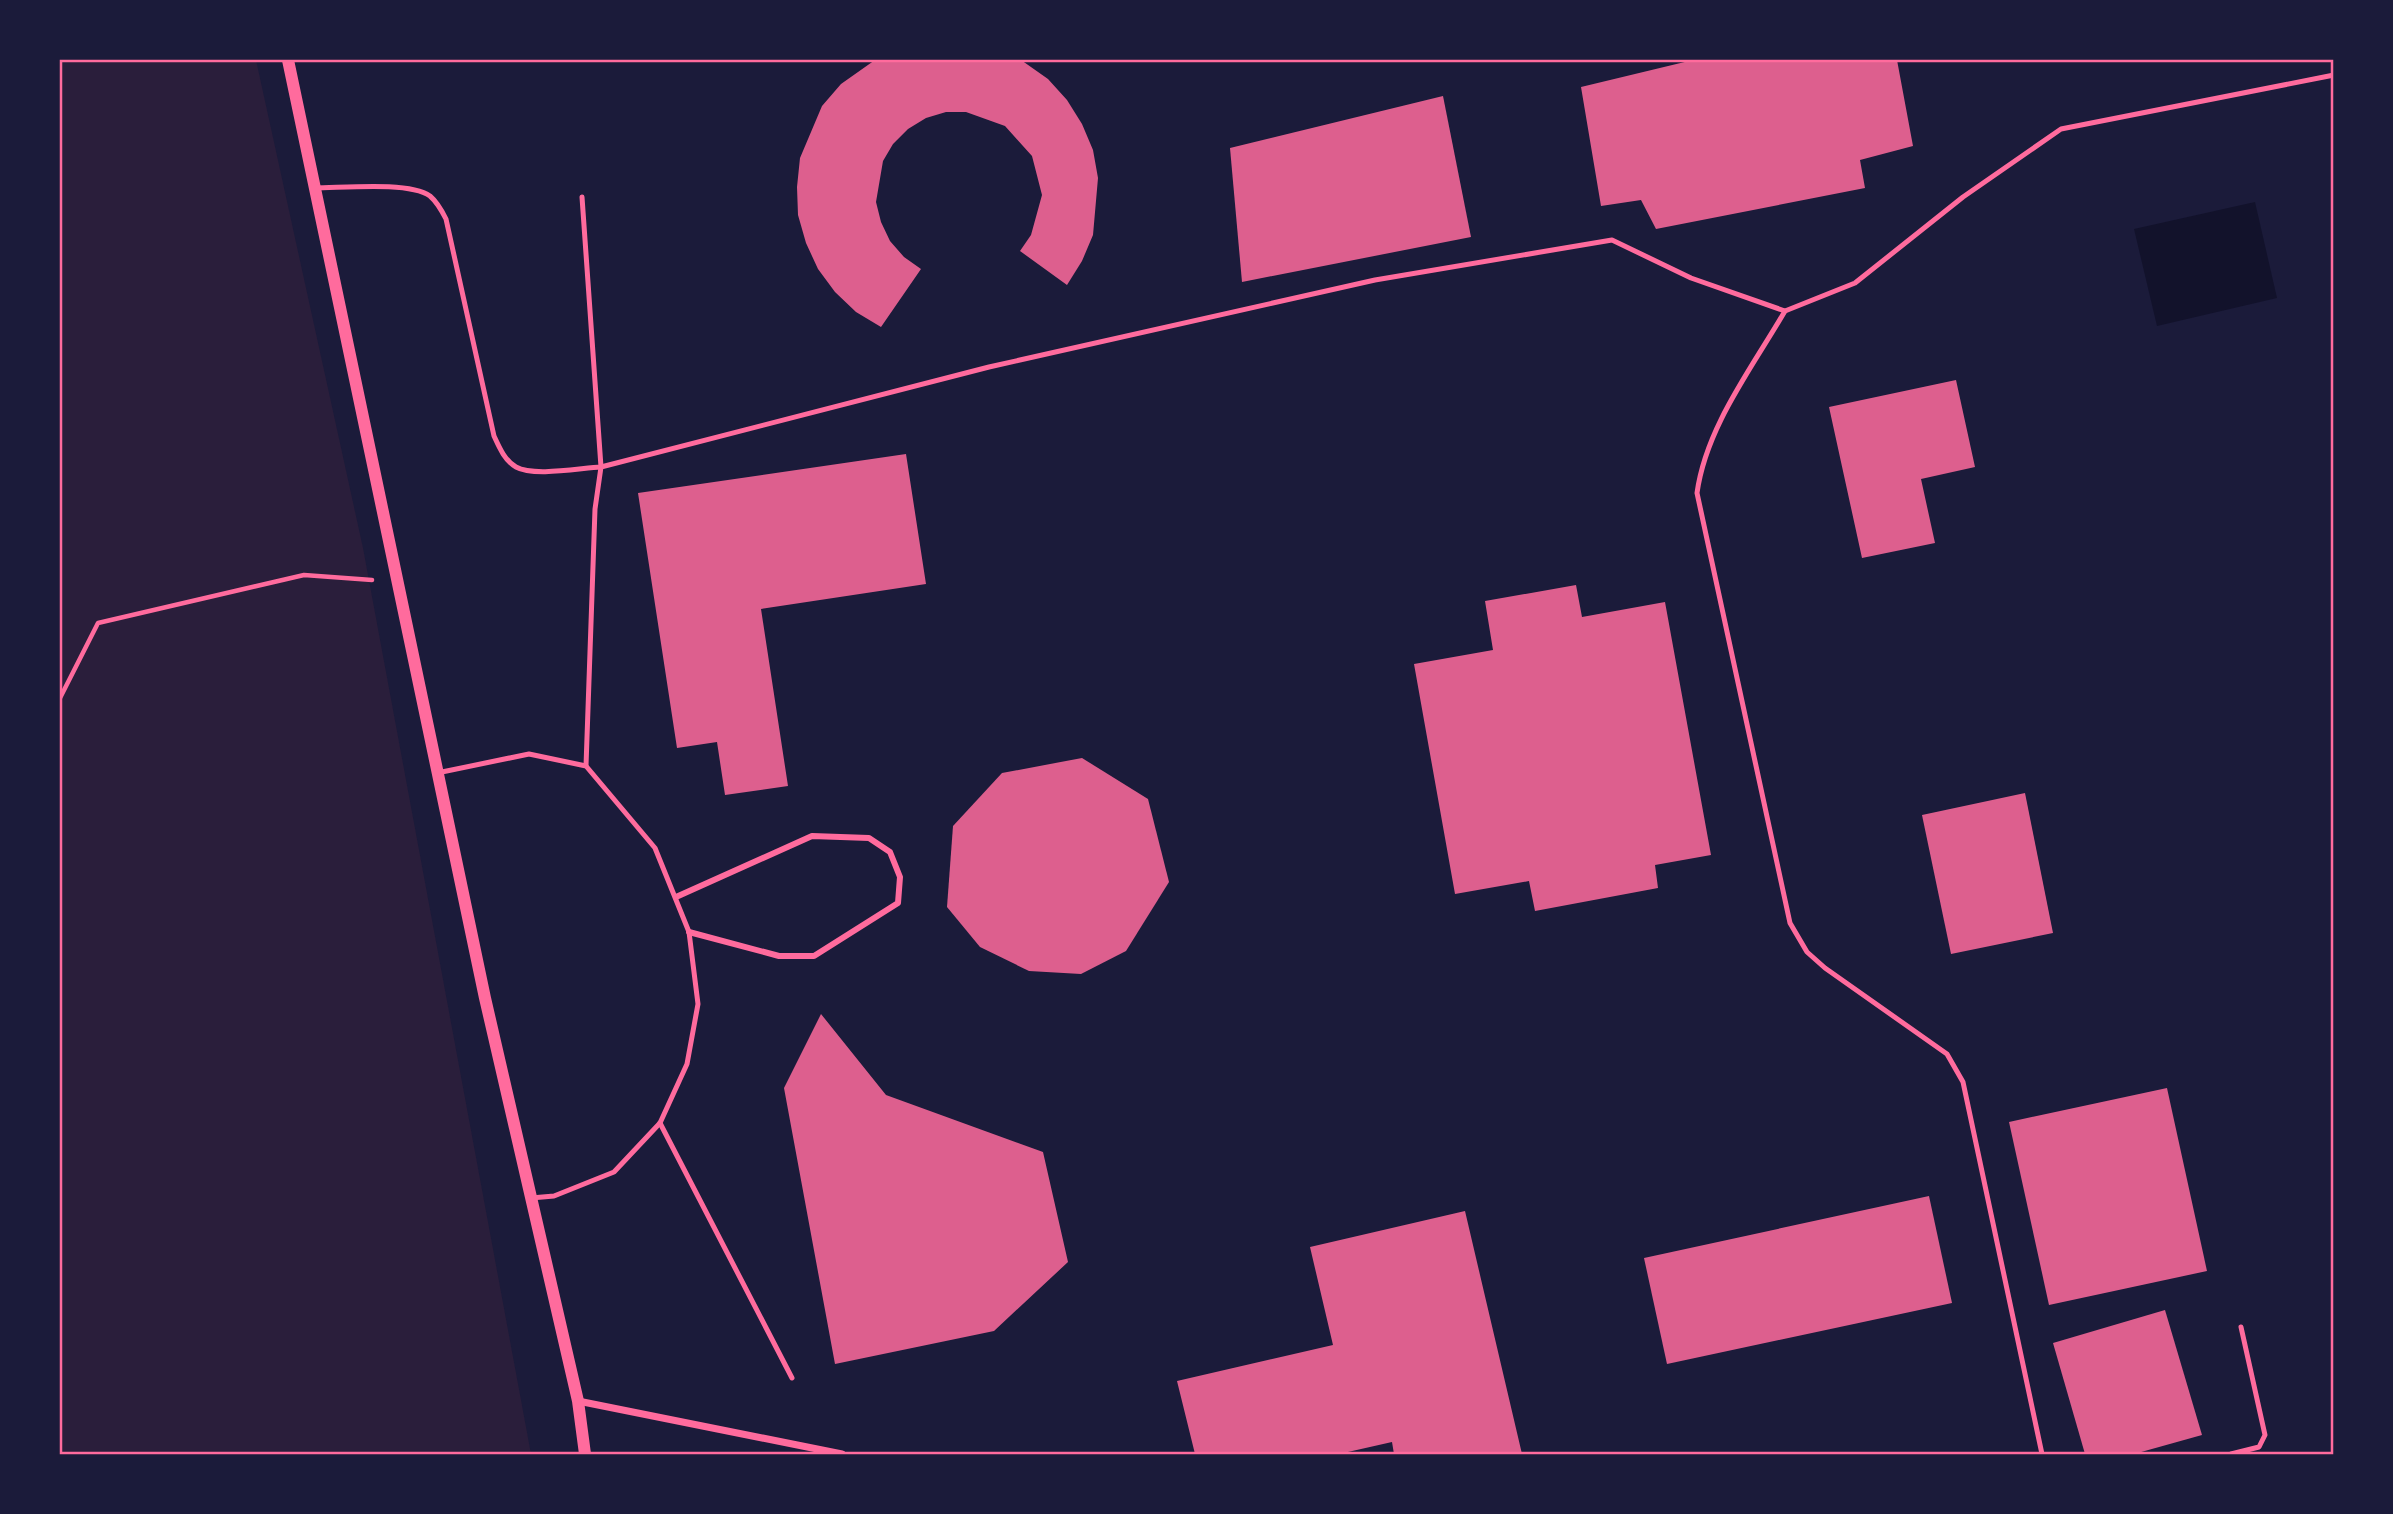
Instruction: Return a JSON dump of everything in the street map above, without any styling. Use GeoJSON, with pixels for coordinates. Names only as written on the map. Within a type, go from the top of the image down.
{"type":"FeatureCollection","features":[{"type":"Feature","properties":{"kind":"street"},"geometry":{"type":"LineString","coordinates":[[288,60],[438,773],[578,1401],[585,1454]]}},
{"type":"Feature","properties":{"kind":"street"},"geometry":{"type":"LineString","coordinates":[[676,897],[812,836],[869,838],[890,852],[900,877],[898,903],[814,956],[779,956],[689,932]]}},
{"type":"Feature","properties":{"kind":"street"},"geometry":{"type":"LineString","coordinates":[[578,1401],[842,1454]]}},
{"type":"Feature","properties":{"kind":"lane"},"geometry":{"type":"LineString","coordinates":[[2042,1454],[1960,1075],[1947,1054],[1825,968],[1807,952],[1790,923],[1697,493],[1701,466],[1713,436],[1785,311],[1855,283],[1963,197],[2062,129],[2333,75]]}},
{"type":"Feature","properties":{"kind":"lane"},"geometry":{"type":"LineString","coordinates":[[316,188],[413,189],[429,195],[446,219],[494,436],[503,454],[515,467],[528,472],[601,467],[989,367],[1335,289],[1612,240],[1691,278],[1785,311]]}},
{"type":"Feature","properties":{"kind":"lane"},"geometry":{"type":"LineString","coordinates":[[582,197],[601,467],[595,509],[586,766]]}},
{"type":"Feature","properties":{"kind":"lane"},"geometry":{"type":"LineString","coordinates":[[438,773],[529,754],[586,766],[654,848],[689,932],[698,1004],[687,1064],[660,1123],[642,1146],[614,1172],[554,1196],[531,1198]]}},
{"type":"Feature","properties":{"kind":"lane"},"geometry":{"type":"LineString","coordinates":[[660,1123],[792,1378]]}},
{"type":"Feature","properties":{"kind":"lane"},"geometry":{"type":"LineString","coordinates":[[2231,1454],[2259,1447],[2264,1435],[2241,1327]]}},
{"type":"Feature","properties":{"kind":"path"},"geometry":{"type":"LineString","coordinates":[[60,698],[98,623],[304,575],[397,582]]}},
{"type":"Feature","properties":{"kind":"shaded area"},"geometry":{"type":"Polygon","coordinates":[[[60,60],[256,60],[363,548],[531,1454],[60,1454],[60,60]]]}},
{"type":"Feature","properties":{"kind":"shaded area"},"geometry":{"type":"Polygon","coordinates":[[[2255,202],[2277,298],[2157,326],[2134,229],[2255,202]]]}},
{"type":"Feature","properties":{"kind":"building"},"geometry":{"type":"Polygon","coordinates":[[[875,60],[1021,60],[1048,79],[1067,100],[1082,124],[1093,150],[1098,178],[1093,235],[1082,261],[1067,285],[1020,251],[1031,235],[1042,195],[1032,156],[1005,126],[966,112],[946,112],[926,118],[908,129],[893,144],[883,161],[876,202],[890,241],[904,257],[921,269],[881,327],[856,312],[835,292],[818,269],[806,243],[798,215],[800,158],[822,106],[841,84],[875,60]]]}},
{"type":"Feature","properties":{"kind":"building"},"geometry":{"type":"Polygon","coordinates":[[[1693,60],[1897,60],[1913,146],[1860,160],[1865,188],[1656,229],[1641,200],[1601,206],[1581,87],[1693,60]]]}},
{"type":"Feature","properties":{"kind":"building"},"geometry":{"type":"Polygon","coordinates":[[[1443,96],[1471,237],[1242,282],[1230,148],[1443,96]]]}},
{"type":"Feature","properties":{"kind":"building"},"geometry":{"type":"Polygon","coordinates":[[[1956,380],[1975,467],[1921,479],[1935,543],[1862,558],[1829,407],[1956,380]]]}},
{"type":"Feature","properties":{"kind":"building"},"geometry":{"type":"Polygon","coordinates":[[[906,454],[926,584],[761,609],[788,786],[725,795],[717,742],[677,748],[638,493],[906,454]]]}},
{"type":"Feature","properties":{"kind":"building"},"geometry":{"type":"Polygon","coordinates":[[[1576,585],[1582,617],[1665,602],[1711,855],[1655,865],[1658,888],[1535,911],[1529,881],[1455,894],[1414,664],[1493,650],[1485,601],[1576,585]]]}},
{"type":"Feature","properties":{"kind":"building"},"geometry":{"type":"Polygon","coordinates":[[[1082,758],[1148,799],[1169,882],[1126,951],[1081,974],[1029,971],[980,947],[947,907],[953,826],[1002,773],[1082,758]]]}},
{"type":"Feature","properties":{"kind":"building"},"geometry":{"type":"Polygon","coordinates":[[[2025,793],[2053,933],[1951,954],[1922,815],[2025,793]]]}},
{"type":"Feature","properties":{"kind":"building"},"geometry":{"type":"Polygon","coordinates":[[[821,1014],[886,1095],[1043,1152],[1068,1262],[994,1331],[835,1364],[784,1088],[821,1014]]]}},
{"type":"Feature","properties":{"kind":"building"},"geometry":{"type":"Polygon","coordinates":[[[2167,1088],[2207,1271],[2049,1305],[2009,1122],[2167,1088]]]}},
{"type":"Feature","properties":{"kind":"building"},"geometry":{"type":"Polygon","coordinates":[[[1929,1196],[1952,1303],[1667,1364],[1644,1258],[1929,1196]]]}},
{"type":"Feature","properties":{"kind":"building"},"geometry":{"type":"Polygon","coordinates":[[[1465,1211],[1522,1454],[1394,1454],[1392,1442],[1339,1454],[1195,1454],[1177,1381],[1333,1345],[1310,1247],[1465,1211]]]}},
{"type":"Feature","properties":{"kind":"building"},"geometry":{"type":"Polygon","coordinates":[[[2165,1310],[2202,1435],[2134,1454],[2085,1454],[2053,1343],[2165,1310]]]}}]}
